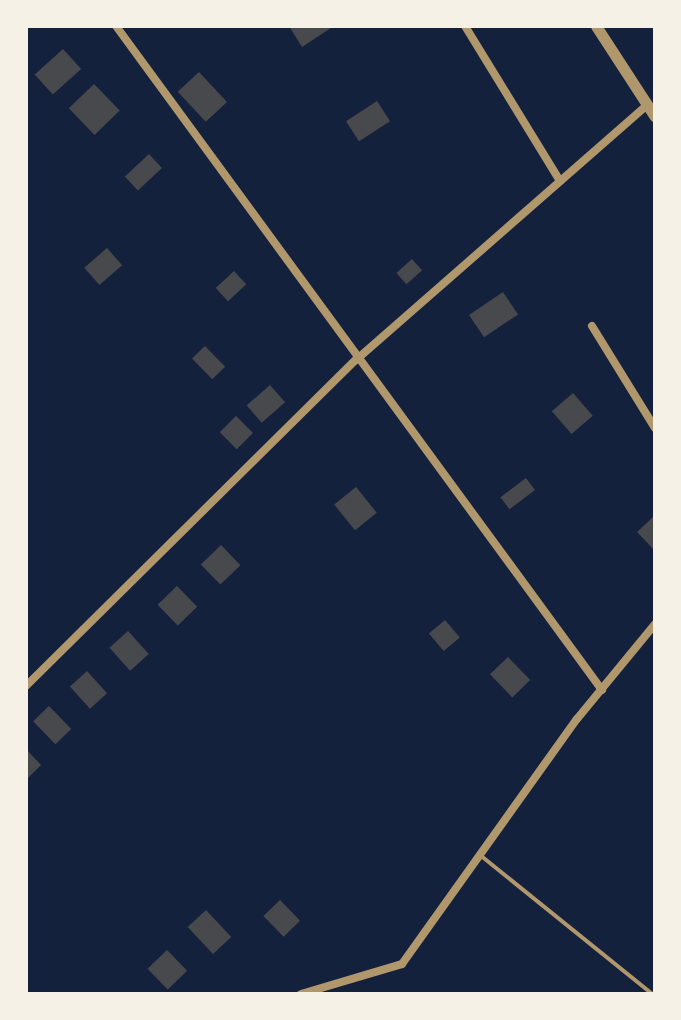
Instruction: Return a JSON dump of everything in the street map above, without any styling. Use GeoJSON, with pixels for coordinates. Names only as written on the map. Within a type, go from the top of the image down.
{"type":"FeatureCollection","features":[{"type":"Feature","properties":{"kind":"street"},"geometry":{"type":"LineString","coordinates":[[116,26],[356,360],[602,690]]}},
{"type":"Feature","properties":{"kind":"street"},"geometry":{"type":"LineString","coordinates":[[465,26],[560,181]]}},
{"type":"Feature","properties":{"kind":"street"},"geometry":{"type":"LineString","coordinates":[[596,26],[655,117]]}},
{"type":"Feature","properties":{"kind":"street"},"geometry":{"type":"LineString","coordinates":[[26,686],[356,360],[647,105]]}},
{"type":"Feature","properties":{"kind":"street"},"geometry":{"type":"LineString","coordinates":[[592,326],[655,428]]}},
{"type":"Feature","properties":{"kind":"street"},"geometry":{"type":"LineString","coordinates":[[301,994],[402,964],[602,690],[655,624]]}},
{"type":"Feature","properties":{"kind":"lane"},"geometry":{"type":"LineString","coordinates":[[480,855],[652,994]]}},
{"type":"Feature","properties":{"kind":"building"},"geometry":{"type":"Polygon","coordinates":[[[289,26],[334,26],[302,47],[289,26]]]}},
{"type":"Feature","properties":{"kind":"building"},"geometry":{"type":"Polygon","coordinates":[[[63,49],[81,69],[53,94],[35,74],[63,49]]]}},
{"type":"Feature","properties":{"kind":"building"},"geometry":{"type":"Polygon","coordinates":[[[199,72],[227,102],[206,122],[178,92],[199,72]]]}},
{"type":"Feature","properties":{"kind":"building"},"geometry":{"type":"Polygon","coordinates":[[[94,84],[120,111],[95,135],[69,108],[94,84]]]}},
{"type":"Feature","properties":{"kind":"building"},"geometry":{"type":"Polygon","coordinates":[[[377,101],[390,121],[359,141],[346,121],[377,101]]]}},
{"type":"Feature","properties":{"kind":"building"},"geometry":{"type":"Polygon","coordinates":[[[149,154],[162,168],[138,190],[125,177],[149,154]]]}},
{"type":"Feature","properties":{"kind":"building"},"geometry":{"type":"Polygon","coordinates":[[[107,248],[122,265],[99,285],[84,268],[107,248]]]}},
{"type":"Feature","properties":{"kind":"building"},"geometry":{"type":"Polygon","coordinates":[[[412,259],[422,270],[406,284],[396,273],[412,259]]]}},
{"type":"Feature","properties":{"kind":"building"},"geometry":{"type":"Polygon","coordinates":[[[234,271],[246,284],[228,301],[216,288],[234,271]]]}},
{"type":"Feature","properties":{"kind":"building"},"geometry":{"type":"Polygon","coordinates":[[[503,292],[518,314],[484,337],[469,315],[503,292]]]}},
{"type":"Feature","properties":{"kind":"building"},"geometry":{"type":"Polygon","coordinates":[[[205,346],[225,367],[212,379],[192,359],[205,346]]]}},
{"type":"Feature","properties":{"kind":"building"},"geometry":{"type":"Polygon","coordinates":[[[270,385],[285,402],[262,423],[247,405],[270,385]]]}},
{"type":"Feature","properties":{"kind":"building"},"geometry":{"type":"Polygon","coordinates":[[[573,393],[593,416],[572,434],[552,411],[573,393]]]}},
{"type":"Feature","properties":{"kind":"building"},"geometry":{"type":"Polygon","coordinates":[[[236,416],[253,433],[237,449],[220,432],[236,416]]]}},
{"type":"Feature","properties":{"kind":"building"},"geometry":{"type":"Polygon","coordinates":[[[526,478],[535,490],[509,509],[500,497],[526,478]]]}},
{"type":"Feature","properties":{"kind":"building"},"geometry":{"type":"Polygon","coordinates":[[[356,487],[377,513],[355,530],[334,505],[356,487]]]}},
{"type":"Feature","properties":{"kind":"building"},"geometry":{"type":"Polygon","coordinates":[[[653,517],[655,519],[655,551],[637,532],[653,517]]]}},
{"type":"Feature","properties":{"kind":"building"},"geometry":{"type":"Polygon","coordinates":[[[221,545],[240,565],[220,585],[201,564],[221,545]]]}},
{"type":"Feature","properties":{"kind":"building"},"geometry":{"type":"Polygon","coordinates":[[[177,586],[197,607],[178,626],[158,605],[177,586]]]}},
{"type":"Feature","properties":{"kind":"building"},"geometry":{"type":"Polygon","coordinates":[[[445,620],[460,638],[444,651],[429,633],[445,620]]]}},
{"type":"Feature","properties":{"kind":"building"},"geometry":{"type":"Polygon","coordinates":[[[128,631],[149,654],[130,671],[109,648],[128,631]]]}},
{"type":"Feature","properties":{"kind":"building"},"geometry":{"type":"Polygon","coordinates":[[[508,657],[530,680],[512,697],[490,674],[508,657]]]}},
{"type":"Feature","properties":{"kind":"building"},"geometry":{"type":"Polygon","coordinates":[[[87,671],[107,693],[90,709],[70,686],[87,671]]]}},
{"type":"Feature","properties":{"kind":"building"},"geometry":{"type":"Polygon","coordinates":[[[49,706],[71,729],[55,744],[33,721],[49,706]]]}},
{"type":"Feature","properties":{"kind":"building"},"geometry":{"type":"Polygon","coordinates":[[[26,749],[41,765],[26,780],[26,749]]]}},
{"type":"Feature","properties":{"kind":"building"},"geometry":{"type":"Polygon","coordinates":[[[280,900],[300,921],[284,937],[263,916],[280,900]]]}},
{"type":"Feature","properties":{"kind":"building"},"geometry":{"type":"Polygon","coordinates":[[[206,910],[231,937],[213,954],[188,927],[206,910]]]}},
{"type":"Feature","properties":{"kind":"building"},"geometry":{"type":"Polygon","coordinates":[[[167,950],[187,971],[168,990],[148,969],[167,950]]]}}]}
